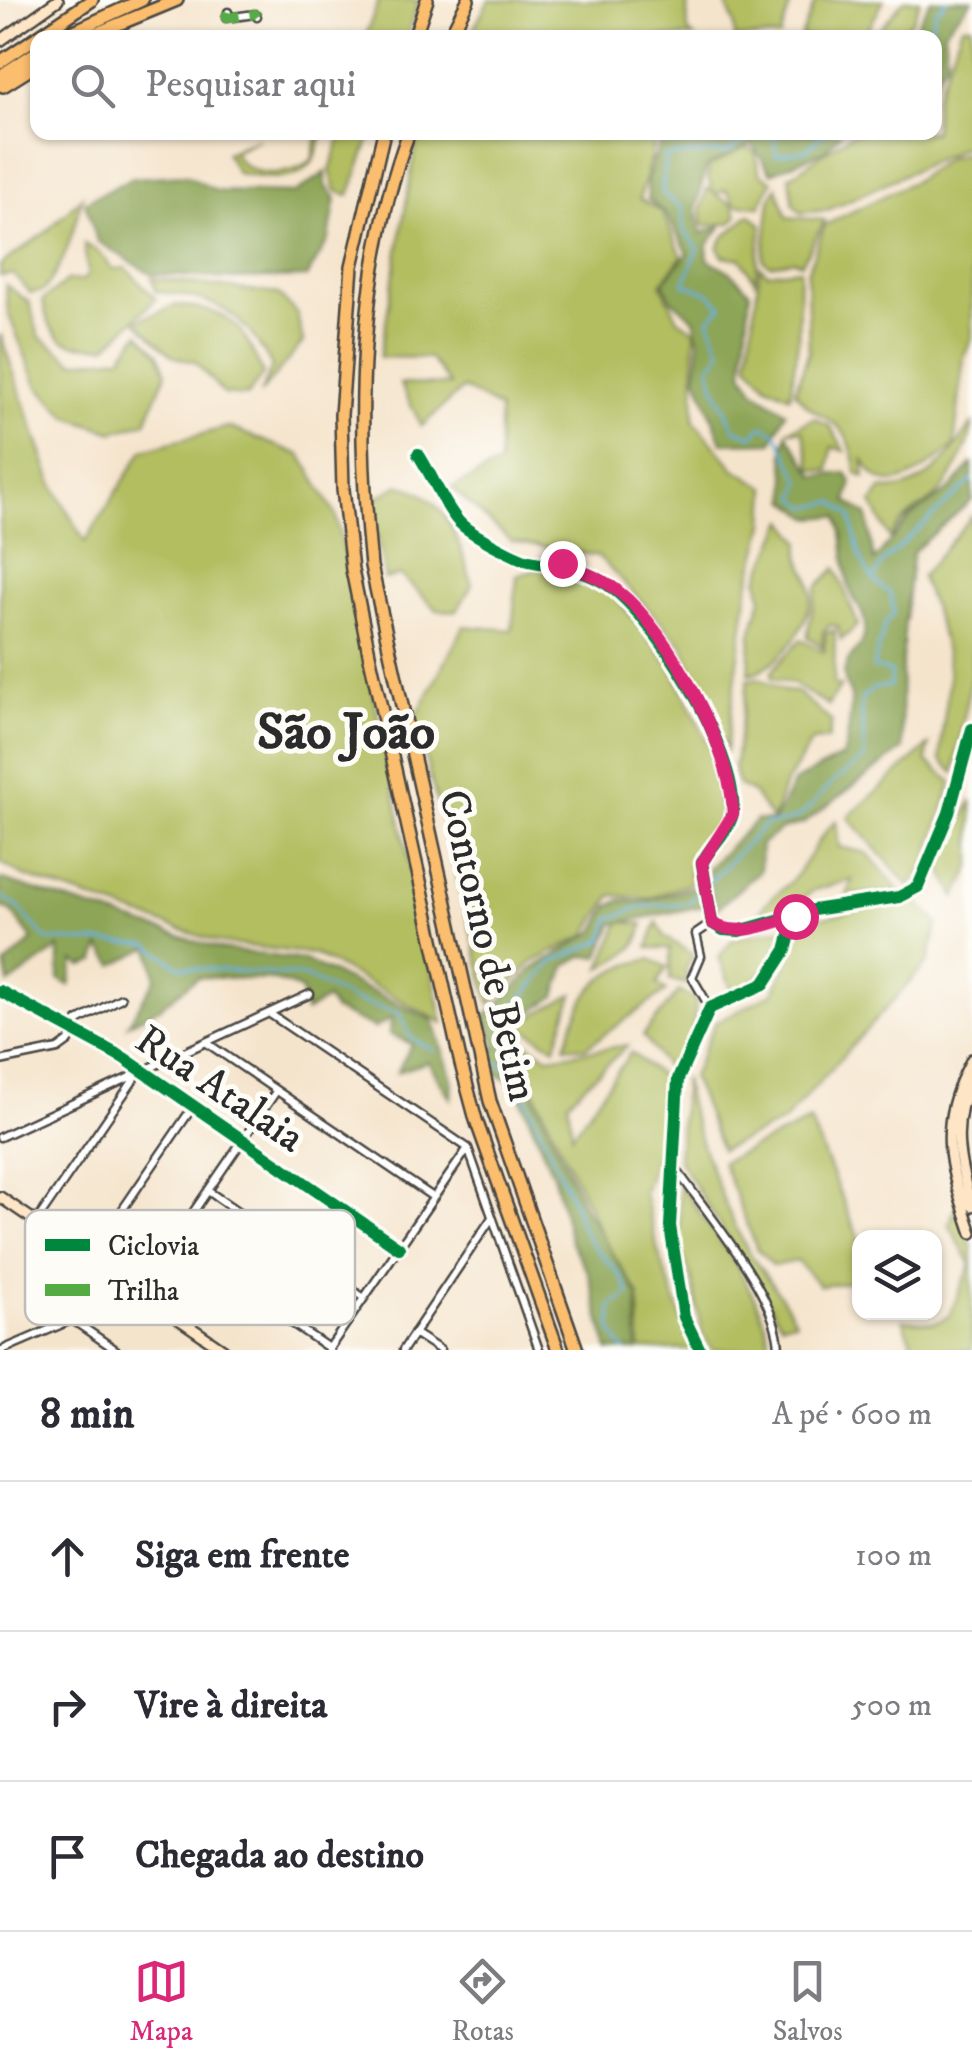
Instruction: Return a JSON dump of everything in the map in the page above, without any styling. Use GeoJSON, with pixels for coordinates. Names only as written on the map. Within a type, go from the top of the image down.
{"type":"FeatureCollection","features":[{"type":"Feature","properties":{"kind":"highway"},"geometry":{"type":"LineString","coordinates":[[47,30],[92,0]]}},
{"type":"Feature","properties":{"kind":"highway"},"geometry":{"type":"LineString","coordinates":[[76,30],[142,0]]}},
{"type":"Feature","properties":{"kind":"highway"},"geometry":{"type":"LineString","coordinates":[[106,30],[177,0]]}},
{"type":"Feature","properties":{"kind":"highway"},"geometry":{"type":"LineString","coordinates":[[417,30],[426,0]]}},
{"type":"Feature","properties":{"kind":"highway"},"geometry":{"type":"LineString","coordinates":[[453,30],[468,0]]}},
{"type":"Feature","properties":{"kind":"highway"},"geometry":{"type":"LineString","coordinates":[[0,62],[30,42]]}},
{"type":"Feature","properties":{"kind":"highway"},"geometry":{"type":"LineString","coordinates":[[1,83],[30,57]]}},
{"type":"Feature","properties":{"kind":"highway"},"geometry":{"type":"LineString","coordinates":[[1,83],[30,68]]}},
{"type":"Feature","properties":{"kind":"highway","name":"Contorno de Betim"},"geometry":{"type":"LineString","coordinates":[[382,140],[352,266],[341,415],[352,570],[461,1064],[476,1120],[558,1350]]}},
{"type":"Feature","properties":{"kind":"highway","name":"Contorno de Betim"},"geometry":{"type":"LineString","coordinates":[[407,140],[388,202],[364,333],[363,484],[371,566],[490,1101],[568,1326],[580,1350]]}},
{"type":"Feature","properties":{"kind":"main road"},"geometry":{"type":"LineString","coordinates":[[0,41],[41,4],[58,0]]}},
{"type":"Feature","properties":{"kind":"main road"},"geometry":{"type":"LineString","coordinates":[[972,1059],[956,1092],[948,1139],[953,1177],[972,1232]]}},
{"type":"Feature","properties":{"kind":"main road"},"geometry":{"type":"LineString","coordinates":[[972,1079],[962,1103],[957,1144],[972,1206]]}},
{"type":"Feature","properties":{"kind":"main road"},"geometry":{"type":"LineString","coordinates":[[0,1197],[25,1214]]}},
{"type":"Feature","properties":{"kind":"main road"},"geometry":{"type":"LineString","coordinates":[[188,1325],[224,1350]]}},
{"type":"Feature","properties":{"kind":"street"},"geometry":{"type":"LineString","coordinates":[[228,12],[226,18],[255,14],[257,18]]}},
{"type":"Feature","properties":{"kind":"street"},"geometry":{"type":"LineString","coordinates":[[418,454],[464,528],[520,558],[562,563],[600,580],[619,592],[669,651],[727,770],[733,794],[730,826],[702,863],[712,923],[723,930],[740,931],[842,904],[900,897],[918,888],[949,812],[972,729]]}},
{"type":"Feature","properties":{"kind":"street"},"geometry":{"type":"LineString","coordinates":[[700,1350],[688,1328],[671,1253],[678,1080],[710,1008],[764,984],[786,950],[795,916]]}},
{"type":"Feature","properties":{"kind":"street"},"geometry":{"type":"LineString","coordinates":[[710,1008],[692,977],[702,956],[696,934],[712,923]]}},
{"type":"Feature","properties":{"kind":"street","name":"Rua Atalaia"},"geometry":{"type":"LineString","coordinates":[[0,990],[140,1071],[343,1210]]}},
{"type":"Feature","properties":{"kind":"street"},"geometry":{"type":"LineString","coordinates":[[0,1136],[310,994]]}},
{"type":"Feature","properties":{"kind":"street"},"geometry":{"type":"LineString","coordinates":[[0,1061],[58,1049],[78,1021],[120,998]]}},
{"type":"Feature","properties":{"kind":"street"},"geometry":{"type":"LineString","coordinates":[[270,1014],[468,1148],[539,1350]]}},
{"type":"Feature","properties":{"kind":"street"},"geometry":{"type":"LineString","coordinates":[[206,1042],[275,1093],[433,1197]]}},
{"type":"Feature","properties":{"kind":"street"},"geometry":{"type":"LineString","coordinates":[[44,1210],[140,1071]]}},
{"type":"Feature","properties":{"kind":"street"},"geometry":{"type":"LineString","coordinates":[[198,1210],[275,1093]]}},
{"type":"Feature","properties":{"kind":"street"},"geometry":{"type":"LineString","coordinates":[[122,1210],[192,1108]]}},
{"type":"Feature","properties":{"kind":"street"},"geometry":{"type":"LineString","coordinates":[[355,1311],[468,1148]]}},
{"type":"Feature","properties":{"kind":"street"},"geometry":{"type":"LineString","coordinates":[[672,1164],[761,1298],[778,1332],[779,1350]]}},
{"type":"Feature","properties":{"kind":"street"},"geometry":{"type":"LineString","coordinates":[[210,1193],[235,1210]]}},
{"type":"Feature","properties":{"kind":"street","name":"Rua Atalaia"},"geometry":{"type":"LineString","coordinates":[[355,1218],[399,1248]]}},
{"type":"Feature","properties":{"kind":"street"},"geometry":{"type":"LineString","coordinates":[[403,1350],[490,1218]]}},
{"type":"Feature","properties":{"kind":"street"},"geometry":{"type":"LineString","coordinates":[[355,1292],[364,1298]]}},
{"type":"Feature","properties":{"kind":"street"},"geometry":{"type":"LineString","coordinates":[[4,1348],[63,1325]]}},
{"type":"Feature","properties":{"kind":"street"},"geometry":{"type":"LineString","coordinates":[[79,1325],[116,1350]]}},
{"type":"Feature","properties":{"kind":"street"},"geometry":{"type":"LineString","coordinates":[[293,1325],[329,1350],[346,1325]]}},
{"type":"Feature","properties":{"kind":"street"},"geometry":{"type":"LineString","coordinates":[[414,1333],[440,1350]]}},
{"type":"Feature","properties":{"kind":"green space"},"geometry":{"type":"Polygon","coordinates":[[[379,0],[419,0],[409,30],[368,30],[379,0]]]}},
{"type":"Feature","properties":{"kind":"green space"},"geometry":{"type":"Polygon","coordinates":[[[489,0],[687,0],[688,30],[473,30],[489,0]]]}},
{"type":"Feature","properties":{"kind":"green space"},"geometry":{"type":"Polygon","coordinates":[[[724,0],[792,0],[782,30],[734,30],[724,0]]]}},
{"type":"Feature","properties":{"kind":"green space"},"geometry":{"type":"Polygon","coordinates":[[[816,0],[884,0],[868,30],[804,30],[816,0]]]}},
{"type":"Feature","properties":{"kind":"green space"},"geometry":{"type":"Polygon","coordinates":[[[904,0],[920,0],[904,30],[879,30],[904,0]]]}},
{"type":"Feature","properties":{"kind":"green space"},"geometry":{"type":"Polygon","coordinates":[[[930,0],[972,0],[944,31],[947,59],[942,68],[942,30],[914,30],[930,0]]]}},
{"type":"Feature","properties":{"kind":"green space"},"geometry":{"type":"Polygon","coordinates":[[[972,25],[972,143],[828,210],[801,213],[793,204],[790,176],[843,140],[942,140],[942,80],[962,26],[972,25]]]}},
{"type":"Feature","properties":{"kind":"green space"},"geometry":{"type":"Polygon","coordinates":[[[256,140],[234,152],[248,167],[269,173],[293,170],[312,160],[316,140],[320,140],[312,162],[304,170],[293,176],[267,178],[237,173],[226,153],[256,140]]]}},
{"type":"Feature","properties":{"kind":"green space"},"geometry":{"type":"Polygon","coordinates":[[[340,140],[369,140],[349,195],[336,191],[330,170],[340,140]]]}},
{"type":"Feature","properties":{"kind":"green space"},"geometry":{"type":"Polygon","coordinates":[[[417,140],[655,140],[640,199],[662,212],[682,256],[661,284],[678,319],[695,330],[694,421],[735,469],[767,488],[765,524],[748,589],[726,750],[683,645],[598,556],[511,541],[452,488],[499,464],[499,409],[463,388],[422,426],[400,384],[450,385],[430,358],[380,357],[417,140]]]}},
{"type":"Feature","properties":{"kind":"green space"},"geometry":{"type":"Polygon","coordinates":[[[669,140],[834,140],[824,151],[771,173],[752,144],[706,167],[696,209],[701,233],[722,226],[707,246],[708,259],[732,273],[750,292],[743,372],[754,390],[786,412],[772,442],[722,443],[697,377],[699,341],[694,319],[672,300],[663,283],[688,253],[666,214],[648,199],[647,179],[659,146],[669,140]]]}},
{"type":"Feature","properties":{"kind":"green space"},"geometry":{"type":"Polygon","coordinates":[[[745,147],[755,152],[760,173],[772,181],[760,206],[736,205],[726,190],[715,194],[732,204],[738,215],[731,223],[703,226],[701,210],[707,188],[714,193],[708,178],[709,167],[745,147]]]}},
{"type":"Feature","properties":{"kind":"green space"},"geometry":{"type":"Polygon","coordinates":[[[972,152],[972,338],[964,356],[954,447],[918,473],[894,482],[872,473],[863,458],[865,477],[857,474],[853,453],[840,429],[795,391],[809,351],[807,272],[825,225],[914,181],[949,157],[972,152]]]}},
{"type":"Feature","properties":{"kind":"green space"},"geometry":{"type":"Polygon","coordinates":[[[326,172],[326,186],[336,198],[329,239],[307,277],[233,279],[151,274],[97,241],[85,202],[132,178],[185,175],[217,191],[295,193],[326,172]]]}},
{"type":"Feature","properties":{"kind":"green space"},"geometry":{"type":"Polygon","coordinates":[[[777,187],[787,217],[825,220],[802,263],[793,260],[770,265],[763,260],[770,200],[777,187]]]}},
{"type":"Feature","properties":{"kind":"green space"},"geometry":{"type":"Polygon","coordinates":[[[82,197],[63,258],[43,291],[30,293],[13,274],[0,276],[0,265],[46,232],[82,197]]]}},
{"type":"Feature","properties":{"kind":"green space"},"geometry":{"type":"Polygon","coordinates":[[[750,214],[762,225],[755,281],[741,259],[723,256],[718,248],[723,238],[750,214]]]}},
{"type":"Feature","properties":{"kind":"green space"},"geometry":{"type":"Polygon","coordinates":[[[84,244],[99,252],[113,269],[126,268],[156,299],[107,346],[81,346],[62,340],[46,314],[43,300],[68,280],[82,281],[88,274],[84,244]]]}},
{"type":"Feature","properties":{"kind":"green space"},"geometry":{"type":"Polygon","coordinates":[[[760,266],[767,273],[800,269],[798,342],[790,396],[767,385],[748,363],[760,266]]]}},
{"type":"Feature","properties":{"kind":"green space"},"geometry":{"type":"Polygon","coordinates":[[[152,278],[278,294],[297,314],[303,342],[260,394],[272,367],[251,333],[212,304],[156,292],[152,278]]]}},
{"type":"Feature","properties":{"kind":"green space"},"geometry":{"type":"Polygon","coordinates":[[[6,285],[29,302],[39,336],[74,362],[121,357],[139,333],[158,353],[166,373],[146,422],[113,432],[68,417],[37,385],[8,313],[6,285]]]}},
{"type":"Feature","properties":{"kind":"green space"},"geometry":{"type":"Polygon","coordinates":[[[177,305],[223,316],[241,332],[263,374],[247,396],[224,394],[195,362],[172,356],[136,321],[177,305]]]}},
{"type":"Feature","properties":{"kind":"green space"},"geometry":{"type":"Polygon","coordinates":[[[0,334],[53,485],[85,542],[143,450],[228,427],[301,455],[336,516],[443,1023],[314,954],[220,943],[24,876],[0,862],[0,334]]]}},
{"type":"Feature","properties":{"kind":"green space"},"geometry":{"type":"Polygon","coordinates":[[[814,418],[830,426],[845,451],[832,447],[829,471],[812,469],[803,431],[789,430],[814,418]]]}},
{"type":"Feature","properties":{"kind":"green space"},"geometry":{"type":"Polygon","coordinates":[[[972,424],[963,454],[944,487],[903,521],[890,539],[872,503],[881,489],[897,489],[923,479],[945,460],[972,424]]]}},
{"type":"Feature","properties":{"kind":"green space"},"geometry":{"type":"Polygon","coordinates":[[[787,434],[815,476],[846,473],[852,482],[847,501],[867,515],[874,561],[910,517],[948,491],[972,464],[972,500],[913,552],[903,650],[903,749],[804,823],[782,829],[761,844],[760,871],[714,911],[708,868],[756,820],[774,821],[794,782],[843,756],[851,701],[845,668],[864,635],[863,616],[848,584],[838,516],[811,518],[787,500],[787,434]]]}},
{"type":"Feature","properties":{"kind":"green space"},"geometry":{"type":"Polygon","coordinates":[[[399,485],[415,490],[440,510],[463,553],[472,585],[457,611],[437,610],[400,575],[385,579],[371,501],[399,485]]]}},
{"type":"Feature","properties":{"kind":"green space"},"geometry":{"type":"Polygon","coordinates":[[[972,516],[972,672],[954,773],[941,760],[947,657],[921,577],[972,516]]]}},
{"type":"Feature","properties":{"kind":"green space"},"geometry":{"type":"Polygon","coordinates":[[[785,520],[801,542],[800,555],[810,582],[811,600],[801,628],[783,653],[749,674],[751,633],[762,598],[758,579],[785,520]]]}},
{"type":"Feature","properties":{"kind":"green space"},"geometry":{"type":"Polygon","coordinates":[[[547,566],[613,594],[672,668],[721,770],[720,823],[690,865],[691,883],[649,899],[612,895],[586,935],[533,962],[490,1004],[415,719],[464,626],[512,630],[517,576],[547,566]]]}},
{"type":"Feature","properties":{"kind":"green space"},"geometry":{"type":"Polygon","coordinates":[[[836,568],[858,625],[841,640],[838,626],[830,625],[823,632],[822,646],[808,637],[808,631],[817,587],[836,568]]]}},
{"type":"Feature","properties":{"kind":"green space"},"geometry":{"type":"Polygon","coordinates":[[[835,630],[834,685],[841,686],[828,705],[793,684],[772,678],[772,671],[801,639],[824,652],[826,633],[835,630]]]}},
{"type":"Feature","properties":{"kind":"green space"},"geometry":{"type":"Polygon","coordinates":[[[759,678],[784,691],[797,692],[832,722],[828,739],[812,741],[784,786],[773,820],[753,793],[738,784],[734,769],[748,680],[759,678]]]}},
{"type":"Feature","properties":{"kind":"green space"},"geometry":{"type":"Polygon","coordinates":[[[929,745],[926,761],[952,782],[926,863],[910,887],[848,817],[929,745]]]}},
{"type":"Feature","properties":{"kind":"green space"},"geometry":{"type":"Polygon","coordinates":[[[972,800],[972,865],[956,898],[940,866],[972,800]]]}},
{"type":"Feature","properties":{"kind":"green space"},"geometry":{"type":"Polygon","coordinates":[[[836,821],[839,847],[867,853],[900,891],[847,895],[852,880],[814,890],[779,916],[756,920],[767,903],[793,879],[836,821]]]}},
{"type":"Feature","properties":{"kind":"green space"},"geometry":{"type":"Polygon","coordinates":[[[0,879],[220,949],[304,960],[433,1020],[452,1079],[451,1099],[428,1062],[397,1072],[412,1044],[389,1034],[392,1018],[375,1028],[334,1010],[327,999],[305,1012],[301,989],[274,980],[198,977],[159,1008],[128,1024],[156,978],[150,947],[114,965],[100,947],[96,961],[82,966],[74,961],[70,986],[59,979],[59,948],[9,984],[5,965],[33,940],[11,911],[0,906],[0,879]]]}},
{"type":"Feature","properties":{"kind":"green space"},"geometry":{"type":"Polygon","coordinates":[[[699,885],[703,906],[613,924],[599,957],[582,956],[566,966],[556,996],[516,1022],[512,1033],[535,1098],[584,1207],[638,1295],[637,1350],[608,1350],[588,1272],[571,1243],[554,1177],[514,1081],[489,1071],[487,1051],[498,1047],[484,1018],[533,969],[595,931],[609,906],[621,900],[644,902],[699,885]]]}},
{"type":"Feature","properties":{"kind":"green space"},"geometry":{"type":"Polygon","coordinates":[[[915,899],[938,923],[928,962],[783,1122],[721,1150],[692,1077],[715,1023],[774,992],[805,921],[915,899]]]}},
{"type":"Feature","properties":{"kind":"green space"},"geometry":{"type":"Polygon","coordinates":[[[620,922],[643,924],[638,940],[623,956],[601,968],[620,922]]]}},
{"type":"Feature","properties":{"kind":"green space"},"geometry":{"type":"Polygon","coordinates":[[[657,922],[665,937],[694,955],[686,968],[687,984],[670,980],[670,948],[648,948],[657,922]]]}},
{"type":"Feature","properties":{"kind":"green space"},"geometry":{"type":"Polygon","coordinates":[[[783,928],[785,936],[763,969],[750,982],[732,991],[719,957],[733,939],[783,928]]]}},
{"type":"Feature","properties":{"kind":"green space"},"geometry":{"type":"Polygon","coordinates":[[[651,959],[667,967],[657,984],[666,991],[585,1048],[565,1046],[578,1011],[593,987],[616,970],[651,959]]]}},
{"type":"Feature","properties":{"kind":"green space"},"geometry":{"type":"Polygon","coordinates":[[[679,991],[695,999],[695,1009],[689,1038],[671,1074],[643,1035],[679,991]]]}},
{"type":"Feature","properties":{"kind":"green space"},"geometry":{"type":"Polygon","coordinates":[[[573,994],[555,1048],[518,1024],[573,994]]]}},
{"type":"Feature","properties":{"kind":"green space"},"geometry":{"type":"Polygon","coordinates":[[[516,1037],[549,1057],[628,1045],[568,1101],[572,1135],[631,1052],[671,1085],[662,1135],[644,1193],[659,1255],[693,1350],[640,1349],[639,1295],[605,1242],[533,1088],[516,1037]]]}},
{"type":"Feature","properties":{"kind":"green space"},"geometry":{"type":"Polygon","coordinates":[[[684,1078],[701,1142],[733,1220],[795,1321],[781,1323],[678,1159],[684,1078]]]}},
{"type":"Feature","properties":{"kind":"green space"},"geometry":{"type":"Polygon","coordinates":[[[810,1121],[855,1230],[852,1230],[852,1282],[820,1286],[797,1261],[773,1266],[757,1249],[722,1162],[810,1121]]]}},
{"type":"Feature","properties":{"kind":"green space"},"geometry":{"type":"Polygon","coordinates":[[[679,1183],[748,1286],[767,1330],[770,1350],[712,1350],[702,1332],[692,1280],[680,1250],[679,1183]]]}},
{"type":"Feature","properties":{"kind":"green space"},"geometry":{"type":"Polygon","coordinates":[[[956,1205],[972,1247],[972,1350],[915,1350],[903,1320],[935,1323],[949,1316],[971,1265],[949,1225],[956,1205]]]}},
{"type":"Feature","properties":{"kind":"waterway"},"geometry":{"type":"LineString","coordinates":[[930,30],[935,12],[946,0]]}},
{"type":"Feature","properties":{"kind":"waterway"},"geometry":{"type":"LineString","coordinates":[[708,883],[766,824],[798,817],[864,758],[862,698],[874,688],[890,686],[891,672],[873,668],[885,624],[894,613],[890,593],[866,569],[851,515],[834,502],[808,507],[796,498],[801,482],[777,434],[763,426],[752,436],[734,429],[716,390],[710,366],[721,353],[709,319],[722,306],[707,292],[684,284],[698,248],[684,231],[682,208],[662,193],[665,156],[728,152],[745,140]]}},
{"type":"Feature","properties":{"kind":"waterway"},"geometry":{"type":"LineString","coordinates":[[775,140],[776,155],[807,150],[817,140]]}},
{"type":"Feature","properties":{"kind":"waterway"},"geometry":{"type":"LineString","coordinates":[[873,580],[883,562],[972,480]]}},
{"type":"Feature","properties":{"kind":"waterway"},"geometry":{"type":"LineString","coordinates":[[624,1350],[612,1332],[611,1306],[629,1294],[617,1272],[586,1236],[518,1081],[502,1023],[552,962],[603,940],[610,919],[639,907],[688,903],[702,889]]}},
{"type":"Feature","properties":{"kind":"waterway"},"geometry":{"type":"LineString","coordinates":[[0,896],[18,907],[47,940],[147,944],[180,967],[304,976],[353,1000],[399,1013],[410,1037],[434,1051]]}},
{"type":"Feature","properties":{"kind":"waterway"},"geometry":{"type":"LineString","coordinates":[[493,1062],[504,1065],[517,1080]]}},
{"type":"Feature","properties":{"kind":"marked path"},"geometry":{"type":"LineString","coordinates":[[228,12],[226,18],[255,14],[257,17]]}},
{"type":"Feature","properties":{"kind":"cycle path"},"geometry":{"type":"LineString","coordinates":[[418,454],[462,525],[523,559],[574,570],[601,581],[622,596],[667,651],[707,721],[731,787],[731,819],[702,863],[712,923],[723,930],[739,931],[813,910],[899,897],[918,887],[949,813],[972,729]]}},
{"type":"Feature","properties":{"kind":"cycle path"},"geometry":{"type":"LineString","coordinates":[[700,1350],[684,1317],[670,1226],[678,1079],[710,1008],[764,984],[786,950],[795,916]]}},
{"type":"Feature","properties":{"kind":"cycle path"},"geometry":{"type":"LineString","coordinates":[[0,991],[124,1058],[344,1210]]}},
{"type":"Feature","properties":{"kind":"cycle path"},"geometry":{"type":"LineString","coordinates":[[355,1218],[399,1248]]}},
{"type":"Feature","properties":{"kind":"district","name":"São João"},"geometry":{"type":"Point","coordinates":[346,730]}},
{"type":"Feature","properties":{"kind":"route"},"geometry":{"type":"LineString","coordinates":[[562,563],[619,592],[640,614],[686,680],[727,770],[733,794],[730,826],[708,850],[702,863],[712,923],[723,930],[740,931],[795,916]]}}]}
